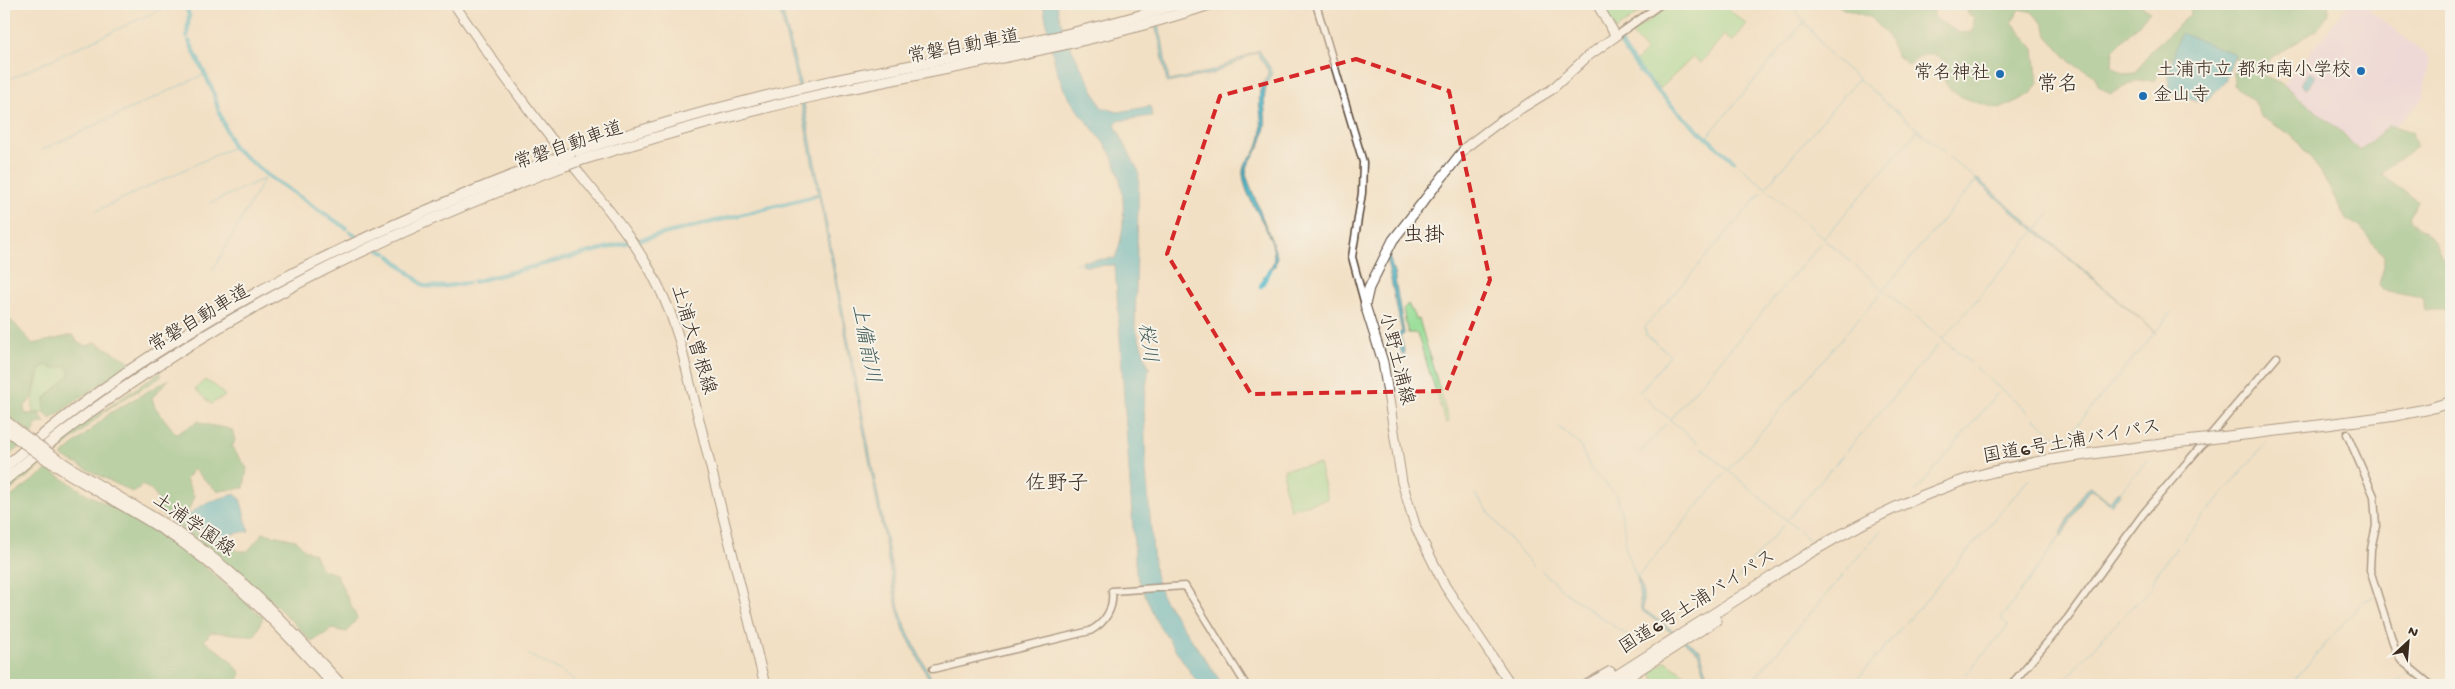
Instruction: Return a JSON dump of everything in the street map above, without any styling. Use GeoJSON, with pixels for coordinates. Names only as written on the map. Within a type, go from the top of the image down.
{"type":"FeatureCollection","features":[{"type":"Feature","properties":{"kind":"highway","name":"常磐自動車道"},"geometry":{"type":"LineString","coordinates":[[4,468],[92,397],[188,334],[311,264],[365,237],[502,184],[574,157],[754,98],[830,87],[1029,48],[1177,8],[1211,4]]}},
{"type":"Feature","properties":{"kind":"highway","name":"常磐自動車道"},"geometry":{"type":"LineString","coordinates":[[574,157],[758,109],[830,87]]}},
{"type":"Feature","properties":{"kind":"highway","name":"常磐自動車道"},"geometry":{"type":"LineString","coordinates":[[4,481],[99,405],[194,342],[316,273],[456,203]]}},
{"type":"Feature","properties":{"kind":"highway","name":"国道6号土浦バイパス"},"geometry":{"type":"LineString","coordinates":[[2429,412],[2451,402]]}},
{"type":"Feature","properties":{"kind":"highway","name":"国道6号土浦バイパス"},"geometry":{"type":"LineString","coordinates":[[1615,685],[1636,667],[1636,657],[1646,657],[1668,647],[1839,535],[1901,504],[1960,482],[2026,464],[2091,454],[2451,408]]}},
{"type":"Feature","properties":{"kind":"highway","name":"国道6号土浦バイパス"},"geometry":{"type":"LineString","coordinates":[[1602,685],[1662,655],[1668,647]]}},
{"type":"Feature","properties":{"kind":"highway"},"geometry":{"type":"LineString","coordinates":[[1587,685],[1636,667]]}},
{"type":"Feature","properties":{"kind":"highway"},"geometry":{"type":"LineString","coordinates":[[1627,685],[1636,667]]}},
{"type":"Feature","properties":{"kind":"main road","name":"土浦大曽根線"},"geometry":{"type":"LineString","coordinates":[[454,4],[532,113],[631,236],[660,288],[681,347],[766,685]]}},
{"type":"Feature","properties":{"kind":"main road"},"geometry":{"type":"LineString","coordinates":[[1597,4],[1616,36]]}},
{"type":"Feature","properties":{"kind":"main road","name":"小野土浦線"},"geometry":{"type":"LineString","coordinates":[[1511,685],[1445,586],[1418,534],[1402,482],[1383,362],[1365,306],[1370,288],[1393,240],[1466,147],[1502,120],[1551,90],[1588,56],[1616,36]]}},
{"type":"Feature","properties":{"kind":"main road","name":"土浦学園線"},"geometry":{"type":"LineString","coordinates":[[4,418],[21,437]]}},
{"type":"Feature","properties":{"kind":"main road","name":"土浦学園線"},"geometry":{"type":"LineString","coordinates":[[4,428],[21,437],[49,458],[183,543],[218,570],[268,614],[334,685]]}},
{"type":"Feature","properties":{"kind":"main road","name":"土浦学園線"},"geometry":{"type":"LineString","coordinates":[[49,458],[168,526],[223,565],[273,610],[342,685]]}},
{"type":"Feature","properties":{"kind":"street"},"geometry":{"type":"LineString","coordinates":[[1316,4],[1363,162],[1362,193],[1352,257],[1365,306]]}},
{"type":"Feature","properties":{"kind":"street"},"geometry":{"type":"LineString","coordinates":[[1616,36],[1661,4]]}},
{"type":"Feature","properties":{"kind":"street"},"geometry":{"type":"LineString","coordinates":[[2011,685],[2066,619],[2143,514],[2277,357]]}},
{"type":"Feature","properties":{"kind":"street"},"geometry":{"type":"LineString","coordinates":[[2347,434],[2374,496],[2376,526],[2371,549],[2370,570],[2394,646],[2403,662],[2431,685]]}},
{"type":"Feature","properties":{"kind":"street"},"geometry":{"type":"LineString","coordinates":[[933,670],[1090,631],[1099,626],[1109,613],[1116,591],[1185,586],[1246,685]]}},
{"type":"Feature","properties":{"kind":"highlighted area"},"geometry":{"type":"Polygon","coordinates":[[[1356,59],[1449,91],[1490,280],[1446,391],[1251,394],[1167,254],[1220,96],[1356,59]]]}},
{"type":"Feature","properties":{"kind":"shaded area","name":"土浦市立 都和南小学校"},"geometry":{"type":"Polygon","coordinates":[[[2348,4],[2362,4],[2430,58],[2423,98],[2370,151],[2362,151],[2347,140],[2283,85],[2326,34],[2348,4]]]}},
{"type":"Feature","properties":{"kind":"green space"},"geometry":{"type":"Polygon","coordinates":[[[1599,4],[1651,4],[1616,30],[1599,4]]]}},
{"type":"Feature","properties":{"kind":"green space"},"geometry":{"type":"Polygon","coordinates":[[[1672,4],[1721,4],[1747,24],[1732,42],[1724,35],[1701,63],[1693,57],[1660,89],[1636,65],[1635,62],[1646,51],[1631,33],[1672,4]]]}},
{"type":"Feature","properties":{"kind":"green space"},"geometry":{"type":"Polygon","coordinates":[[[1837,4],[1938,4],[1933,5],[1935,19],[1960,33],[1973,32],[1974,17],[1967,13],[1971,4],[2139,4],[2150,12],[2113,51],[2112,65],[2123,74],[2136,73],[2151,50],[2190,15],[2189,4],[2328,4],[2325,20],[2309,34],[2273,57],[2261,74],[2281,83],[2342,132],[2359,151],[2390,125],[2412,132],[2416,145],[2412,150],[2385,169],[2382,174],[2418,201],[2409,217],[2416,226],[2430,237],[2443,258],[2451,283],[2451,310],[2425,310],[2423,297],[2383,290],[2379,284],[2384,267],[2384,256],[2360,227],[2346,219],[2321,172],[2293,136],[2261,117],[2253,101],[2234,85],[2233,74],[2238,59],[2194,43],[2166,62],[2158,73],[2156,80],[2136,81],[2110,94],[2097,85],[2094,75],[2072,63],[2047,36],[2045,26],[2032,12],[2020,9],[2012,22],[2034,49],[2038,83],[2031,94],[2000,109],[1969,100],[1951,90],[1945,83],[1943,74],[1946,63],[1936,55],[1924,55],[1909,65],[1897,56],[1886,33],[1870,17],[1843,9],[1837,4]]]}},
{"type":"Feature","properties":{"kind":"green space"},"geometry":{"type":"Polygon","coordinates":[[[1408,304],[1416,320],[1419,319],[1449,422],[1446,423],[1417,333],[1408,333],[1403,309],[1408,304]]]}},
{"type":"Feature","properties":{"kind":"green space"},"geometry":{"type":"Polygon","coordinates":[[[4,317],[12,321],[33,344],[73,335],[78,343],[88,346],[95,342],[131,362],[51,419],[44,413],[45,399],[70,374],[67,366],[53,369],[46,365],[39,370],[32,398],[24,407],[25,414],[39,413],[45,423],[36,424],[33,435],[4,413],[4,317]]]}},
{"type":"Feature","properties":{"kind":"green space"},"geometry":{"type":"Polygon","coordinates":[[[46,365],[68,366],[70,374],[45,398],[44,413],[33,413],[33,399],[38,374],[46,365]]]}},
{"type":"Feature","properties":{"kind":"green space"},"geometry":{"type":"Polygon","coordinates":[[[160,372],[161,377],[109,408],[57,453],[51,449],[85,423],[160,372]]]}},
{"type":"Feature","properties":{"kind":"green space"},"geometry":{"type":"Polygon","coordinates":[[[169,379],[152,398],[155,407],[176,434],[199,421],[232,430],[235,440],[232,447],[247,468],[244,488],[217,491],[193,469],[186,479],[194,496],[188,512],[191,529],[207,539],[216,537],[239,551],[248,551],[263,533],[296,540],[305,550],[314,553],[321,569],[336,574],[357,618],[347,632],[332,629],[312,642],[258,589],[158,512],[157,499],[150,490],[142,485],[134,493],[61,456],[110,413],[169,379]]]}},
{"type":"Feature","properties":{"kind":"green space"},"geometry":{"type":"Polygon","coordinates":[[[205,380],[217,387],[225,396],[211,404],[195,389],[205,380]]]}},
{"type":"Feature","properties":{"kind":"green space"},"geometry":{"type":"Polygon","coordinates":[[[14,442],[20,446],[4,460],[4,451],[14,442]]]}},
{"type":"Feature","properties":{"kind":"green space"},"geometry":{"type":"Polygon","coordinates":[[[38,459],[44,463],[4,496],[4,490],[38,459]]]}},
{"type":"Feature","properties":{"kind":"green space"},"geometry":{"type":"Polygon","coordinates":[[[1319,464],[1328,499],[1290,509],[1284,486],[1284,469],[1319,464]]]}},
{"type":"Feature","properties":{"kind":"green space"},"geometry":{"type":"Polygon","coordinates":[[[48,469],[87,494],[134,518],[193,557],[263,617],[255,636],[211,632],[204,641],[226,656],[241,673],[236,685],[4,685],[4,502],[48,469]]]}},
{"type":"Feature","properties":{"kind":"green space"},"geometry":{"type":"Polygon","coordinates":[[[1666,661],[1693,680],[1686,685],[1652,685],[1655,683],[1651,672],[1666,661]]]}},
{"type":"Feature","properties":{"kind":"water"},"geometry":{"type":"Polygon","coordinates":[[[778,4],[781,4],[799,77],[899,607],[907,630],[935,685],[932,685],[904,631],[897,608],[819,196],[812,198],[811,195],[818,193],[796,78],[778,4]]]}},
{"type":"Feature","properties":{"kind":"water"},"geometry":{"type":"Polygon","coordinates":[[[1043,4],[1057,4],[1069,44],[1101,107],[1118,112],[1150,106],[1152,116],[1118,121],[1115,125],[1139,172],[1135,327],[1149,368],[1144,401],[1146,470],[1155,574],[1163,598],[1223,685],[1199,685],[1156,621],[1136,573],[1115,265],[1083,266],[1082,261],[1115,258],[1122,232],[1122,190],[1115,163],[1109,151],[1074,105],[1060,80],[1043,4]]]}},
{"type":"Feature","properties":{"kind":"water"},"geometry":{"type":"Polygon","coordinates":[[[1148,4],[1159,4],[1152,6],[1162,38],[1169,81],[1212,71],[1259,50],[1271,69],[1272,73],[1264,98],[1265,128],[1263,137],[1248,165],[1246,175],[1277,256],[1275,266],[1263,277],[1273,263],[1273,247],[1245,185],[1243,170],[1260,141],[1262,127],[1259,98],[1268,71],[1257,52],[1213,74],[1167,83],[1159,39],[1148,4]]]}},
{"type":"Feature","properties":{"kind":"water"},"geometry":{"type":"Polygon","coordinates":[[[2181,33],[2235,54],[2225,82],[2204,103],[2169,93],[2170,70],[2181,33]]]}},
{"type":"Feature","properties":{"kind":"water"},"geometry":{"type":"Polygon","coordinates":[[[2310,72],[2316,76],[2306,89],[2300,84],[2310,72]]]}},
{"type":"Feature","properties":{"kind":"water"},"geometry":{"type":"Polygon","coordinates":[[[1978,179],[2157,333],[1975,180],[1978,179]]]}},
{"type":"Feature","properties":{"kind":"water"},"geometry":{"type":"Polygon","coordinates":[[[1386,256],[1389,256],[1394,273],[1404,334],[1400,336],[1405,354],[1402,355],[1397,334],[1402,332],[1386,256]]]}},
{"type":"Feature","properties":{"kind":"water"},"geometry":{"type":"Polygon","coordinates":[[[2091,486],[2110,502],[2118,491],[2121,493],[2111,505],[2091,489],[2084,497],[2062,536],[2060,535],[2081,495],[2091,486]]]}},
{"type":"Feature","properties":{"kind":"water"},"geometry":{"type":"Polygon","coordinates":[[[235,494],[240,498],[249,531],[207,539],[203,527],[195,532],[191,529],[189,515],[199,507],[235,494]]]}},
{"type":"Feature","properties":{"kind":"water"},"geometry":{"type":"Polygon","coordinates":[[[1637,576],[1643,590],[1643,609],[1700,650],[1708,676],[1720,685],[1706,677],[1698,652],[1641,610],[1637,576]]]}},
{"type":"Feature","properties":{"kind":"waterway"},"geometry":{"type":"LineString","coordinates":[[12,78],[172,4]]}},
{"type":"Feature","properties":{"kind":"waterway"},"geometry":{"type":"LineString","coordinates":[[185,4],[189,15],[187,36]]}},
{"type":"Feature","properties":{"kind":"waterway"},"geometry":{"type":"LineString","coordinates":[[1791,4],[1828,53],[1945,153]]}},
{"type":"Feature","properties":{"kind":"waterway"},"geometry":{"type":"LineString","coordinates":[[1706,138],[1804,22]]}},
{"type":"Feature","properties":{"kind":"waterway"},"geometry":{"type":"LineString","coordinates":[[189,41],[213,91],[218,109]]}},
{"type":"Feature","properties":{"kind":"waterway"},"geometry":{"type":"LineString","coordinates":[[1619,41],[1643,75],[1672,106],[1734,161]]}},
{"type":"Feature","properties":{"kind":"waterway"},"geometry":{"type":"LineString","coordinates":[[42,150],[205,74]]}},
{"type":"Feature","properties":{"kind":"waterway"},"geometry":{"type":"LineString","coordinates":[[1766,187],[1858,79]]}},
{"type":"Feature","properties":{"kind":"waterway"},"geometry":{"type":"LineString","coordinates":[[219,112],[233,147],[265,173]]}},
{"type":"Feature","properties":{"kind":"waterway"},"geometry":{"type":"LineString","coordinates":[[1825,237],[1918,130]]}},
{"type":"Feature","properties":{"kind":"waterway"},"geometry":{"type":"LineString","coordinates":[[96,211],[233,147]]}},
{"type":"Feature","properties":{"kind":"waterway"},"geometry":{"type":"LineString","coordinates":[[1949,157],[1977,180]]}},
{"type":"Feature","properties":{"kind":"waterway"},"geometry":{"type":"LineString","coordinates":[[1739,165],[1851,262]]}},
{"type":"Feature","properties":{"kind":"waterway"},"geometry":{"type":"LineString","coordinates":[[267,175],[346,228]]}},
{"type":"Feature","properties":{"kind":"waterway"},"geometry":{"type":"LineString","coordinates":[[211,203],[263,179]]}},
{"type":"Feature","properties":{"kind":"waterway"},"geometry":{"type":"LineString","coordinates":[[213,270],[264,179]]}},
{"type":"Feature","properties":{"kind":"waterway"},"geometry":{"type":"LineString","coordinates":[[1884,289],[1976,181]]}},
{"type":"Feature","properties":{"kind":"waterway"},"geometry":{"type":"LineString","coordinates":[[1639,393],[1670,355],[1646,335],[1645,327],[1762,192]]}},
{"type":"Feature","properties":{"kind":"waterway"},"geometry":{"type":"LineString","coordinates":[[639,240],[812,197]]}},
{"type":"Feature","properties":{"kind":"waterway"},"geometry":{"type":"LineString","coordinates":[[1943,339],[2049,215]]}},
{"type":"Feature","properties":{"kind":"waterway"},"geometry":{"type":"LineString","coordinates":[[350,232],[355,235]]}},
{"type":"Feature","properties":{"kind":"waterway"},"geometry":{"type":"LineString","coordinates":[[473,282],[630,242]]}},
{"type":"Feature","properties":{"kind":"waterway"},"geometry":{"type":"LineString","coordinates":[[1671,418],[1821,243]]}},
{"type":"Feature","properties":{"kind":"waterway"},"geometry":{"type":"LineString","coordinates":[[379,250],[386,253]]}},
{"type":"Feature","properties":{"kind":"waterway"},"geometry":{"type":"LineString","coordinates":[[390,256],[424,286],[440,287],[468,283]]}},
{"type":"Feature","properties":{"kind":"waterway"},"geometry":{"type":"LineString","coordinates":[[1075,263],[1082,263]]}},
{"type":"Feature","properties":{"kind":"waterway"},"geometry":{"type":"LineString","coordinates":[[1855,265],[1910,313]]}},
{"type":"Feature","properties":{"kind":"waterway"},"geometry":{"type":"LineString","coordinates":[[1261,286],[1270,270]]}},
{"type":"Feature","properties":{"kind":"waterway"},"geometry":{"type":"LineString","coordinates":[[1729,469],[1880,294]]}},
{"type":"Feature","properties":{"kind":"waterway"},"geometry":{"type":"LineString","coordinates":[[2062,443],[2172,312]]}},
{"type":"Feature","properties":{"kind":"waterway"},"geometry":{"type":"LineString","coordinates":[[1916,316],[1970,363]]}},
{"type":"Feature","properties":{"kind":"waterway"},"geometry":{"type":"LineString","coordinates":[[1788,519],[1939,344]]}},
{"type":"Feature","properties":{"kind":"waterway"},"geometry":{"type":"LineString","coordinates":[[1975,367],[2029,413]]}},
{"type":"Feature","properties":{"kind":"waterway"},"geometry":{"type":"LineString","coordinates":[[1389,368],[1399,437]]}},
{"type":"Feature","properties":{"kind":"waterway"},"geometry":{"type":"LineString","coordinates":[[1916,491],[1997,394]]}},
{"type":"Feature","properties":{"kind":"waterway"},"geometry":{"type":"LineString","coordinates":[[1643,396],[1697,443]]}},
{"type":"Feature","properties":{"kind":"waterway"},"geometry":{"type":"LineString","coordinates":[[2034,418],[2062,441]]}},
{"type":"Feature","properties":{"kind":"waterway"},"geometry":{"type":"LineString","coordinates":[[1640,453],[1666,424]]}},
{"type":"Feature","properties":{"kind":"waterway"},"geometry":{"type":"LineString","coordinates":[[1559,427],[1579,444],[1592,471],[1617,495],[1624,525],[1626,552],[1637,578]]}},
{"type":"Feature","properties":{"kind":"waterway"},"geometry":{"type":"LineString","coordinates":[[2181,543],[2266,443]]}},
{"type":"Feature","properties":{"kind":"waterway"},"geometry":{"type":"LineString","coordinates":[[1701,447],[1812,542]]}},
{"type":"Feature","properties":{"kind":"waterway"},"geometry":{"type":"LineString","coordinates":[[2120,492],[2147,461]]}},
{"type":"Feature","properties":{"kind":"waterway"},"geometry":{"type":"LineString","coordinates":[[1405,472],[1407,485]]}},
{"type":"Feature","properties":{"kind":"waterway"},"geometry":{"type":"LineString","coordinates":[[1637,577],[1725,474]]}},
{"type":"Feature","properties":{"kind":"waterway"},"geometry":{"type":"LineString","coordinates":[[1906,623],[2029,479]]}},
{"type":"Feature","properties":{"kind":"waterway"},"geometry":{"type":"LineString","coordinates":[[1475,494],[1511,541],[1534,566]]}},
{"type":"Feature","properties":{"kind":"waterway"},"geometry":{"type":"LineString","coordinates":[[1735,581],[1783,525]]}},
{"type":"Feature","properties":{"kind":"waterway"},"geometry":{"type":"LineString","coordinates":[[1847,570],[1881,530]]}},
{"type":"Feature","properties":{"kind":"waterway"},"geometry":{"type":"LineString","coordinates":[[1966,674],[2008,626],[2001,619],[2061,535]]}},
{"type":"Feature","properties":{"kind":"waterway"},"geometry":{"type":"LineString","coordinates":[[2060,685],[2106,634],[2152,588],[2155,576],[2177,547]]}},
{"type":"Feature","properties":{"kind":"waterway"},"geometry":{"type":"LineString","coordinates":[[1541,570],[1566,593],[1637,642]]}},
{"type":"Feature","properties":{"kind":"waterway"},"geometry":{"type":"LineString","coordinates":[[1749,685],[1843,575]]}},
{"type":"Feature","properties":{"kind":"waterway"},"geometry":{"type":"LineString","coordinates":[[1448,583],[1454,592]]}},
{"type":"Feature","properties":{"kind":"waterway"},"geometry":{"type":"LineString","coordinates":[[2290,685],[2361,603],[2374,596]]}},
{"type":"Feature","properties":{"kind":"waterway"},"geometry":{"type":"LineString","coordinates":[[1852,685],[1902,627]]}},
{"type":"Feature","properties":{"kind":"waterway"},"geometry":{"type":"LineString","coordinates":[[529,655],[561,671],[580,685]]}},
{"type":"Feature","properties":{"kind":"waterway"},"geometry":{"type":"LineString","coordinates":[[2393,685],[2409,672]]}},
{"type":"Feature","properties":{"kind":"waterway"},"geometry":{"type":"LineString","coordinates":[[1510,675],[1518,685]]}},
{"type":"Feature","properties":{"kind":"waterway"},"geometry":{"type":"LineString","coordinates":[[1957,685],[1962,679]]}},
{"type":"Feature","properties":{"kind":"place","name":"土浦市立 都和南小学校"},"geometry":{"type":"Point","coordinates":[2361,71]}},
{"type":"Feature","properties":{"kind":"place","name":"常名神社"},"geometry":{"type":"Point","coordinates":[2000,74]}},
{"type":"Feature","properties":{"kind":"place","name":"金山寺"},"geometry":{"type":"Point","coordinates":[2143,96]}},
{"type":"Feature","properties":{"kind":"district","name":"常名"},"geometry":{"type":"Point","coordinates":[2058,86]}},
{"type":"Feature","properties":{"kind":"district","name":"虫掛"},"geometry":{"type":"Point","coordinates":[1424,237]}},
{"type":"Feature","properties":{"kind":"district","name":"佐野子"},"geometry":{"type":"Point","coordinates":[1057,485]}},
{"type":"Feature","properties":{"kind":"water label","name":"桜川"},"geometry":{"type":"Point","coordinates":[1146,343]}},
{"type":"Feature","properties":{"kind":"water label","name":"上備前川"},"geometry":{"type":"Point","coordinates":[864,344]}}]}
